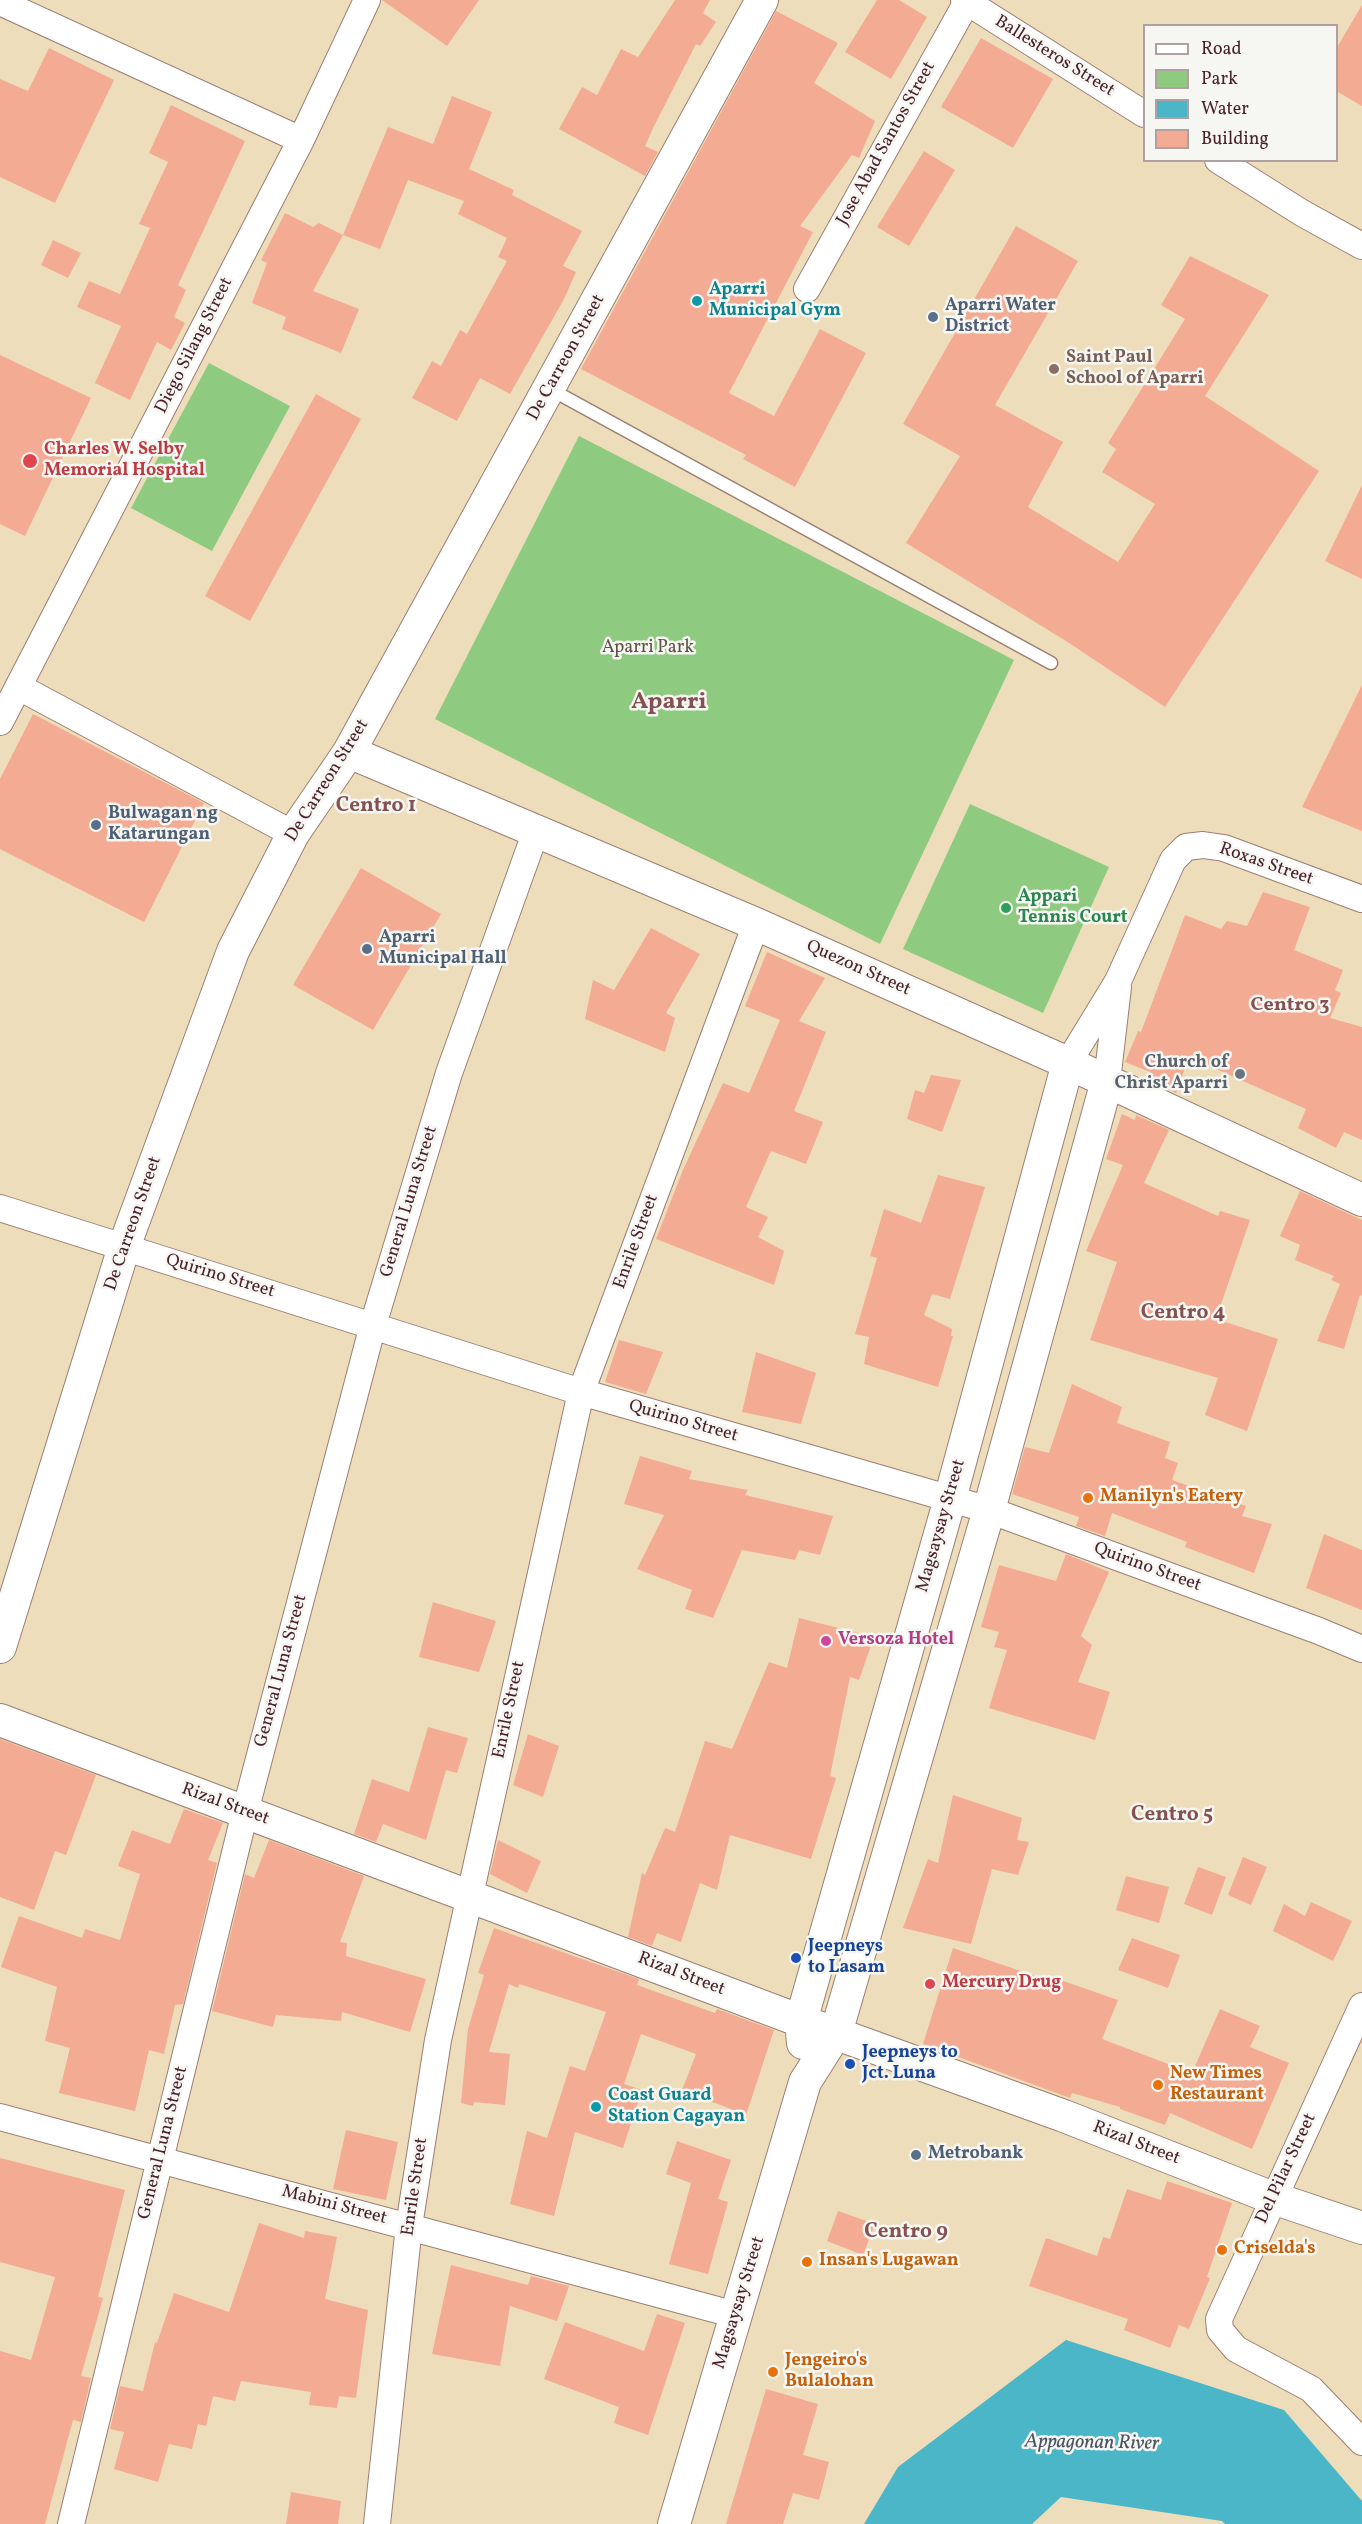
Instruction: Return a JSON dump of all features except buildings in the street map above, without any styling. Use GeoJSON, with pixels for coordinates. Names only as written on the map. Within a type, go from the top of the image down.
{"type":"FeatureCollection","features":[{"type":"Feature","properties":{"kind":"street","name":"Diego Silang Street"},"geometry":{"type":"LineString","coordinates":[[0,722],[301,140],[367,0]]}},
{"type":"Feature","properties":{"kind":"street","name":"De Carreon Street"},"geometry":{"type":"LineString","coordinates":[[0,1647],[124,1247],[233,951],[293,834],[349,752],[762,0]]}},
{"type":"Feature","properties":{"kind":"street","name":"Ballesteros Street"},"geometry":{"type":"LineString","coordinates":[[966,1],[1143,113]]}},
{"type":"Feature","properties":{"kind":"street","name":"Jose Abad Santos Street"},"geometry":{"type":"LineString","coordinates":[[807,289],[966,1]]}},
{"type":"Feature","properties":{"kind":"street"},"geometry":{"type":"LineString","coordinates":[[0,2],[301,140]]}},
{"type":"Feature","properties":{"kind":"street"},"geometry":{"type":"LineString","coordinates":[[1221,162],[1302,213],[1362,246]]}},
{"type":"Feature","properties":{"kind":"street"},"geometry":{"type":"LineString","coordinates":[[20,687],[293,834]]}},
{"type":"Feature","properties":{"kind":"street","name":"Quezon Street"},"geometry":{"type":"LineString","coordinates":[[349,752],[756,924],[1068,1063],[1362,1200]]}},
{"type":"Feature","properties":{"kind":"street","name":"General Luna Street"},"geometry":{"type":"LineString","coordinates":[[70,2524],[245,1812],[373,1325],[449,1073],[536,831]]}},
{"type":"Feature","properties":{"kind":"street","name":"Roxas Street"},"geometry":{"type":"LineString","coordinates":[[1173,860],[1186,847],[1203,845],[1224,848],[1362,899]]}},
{"type":"Feature","properties":{"kind":"street","name":"Magsaysay Street"},"geometry":{"type":"LineString","coordinates":[[805,2082],[801,2021],[950,1499],[1068,1063],[1118,981],[1173,860]]}},
{"type":"Feature","properties":{"kind":"street","name":"Enrile Street"},"geometry":{"type":"LineString","coordinates":[[377,2524],[409,2226],[438,2040],[581,1392],[756,924]]}},
{"type":"Feature","properties":{"kind":"street","name":"Magsaysay Street"},"geometry":{"type":"LineString","coordinates":[[674,2524],[805,2082],[836,2033],[989,1510],[1107,1081],[1118,981]]}},
{"type":"Feature","properties":{"kind":"street","name":"Quirino Street"},"geometry":{"type":"LineString","coordinates":[[0,1208],[581,1392],[989,1510],[1319,1630],[1362,1649]]}},
{"type":"Feature","properties":{"kind":"street","name":"Rizal Street"},"geometry":{"type":"LineString","coordinates":[[0,1720],[470,1894],[801,2021],[1064,2116],[1273,2198],[1362,2228]]}},
{"type":"Feature","properties":{"kind":"street","name":"Del Pilar Street"},"geometry":{"type":"LineString","coordinates":[[1362,2006],[1219,2319],[1220,2330],[1236,2349],[1311,2389],[1330,2405],[1362,2442]]}},
{"type":"Feature","properties":{"kind":"street","name":"Mabini Street"},"geometry":{"type":"LineString","coordinates":[[0,2117],[736,2315]]}},
{"type":"Feature","properties":{"kind":"lane"},"geometry":{"type":"LineString","coordinates":[[550,389],[1051,663]]}},
{"type":"Feature","properties":{"kind":"green space"},"geometry":{"type":"Polygon","coordinates":[[[209,363],[290,406],[212,551],[131,508],[209,363]]]}},
{"type":"Feature","properties":{"kind":"green space","name":"Aparri Park"},"geometry":{"type":"Polygon","coordinates":[[[579,436],[1014,660],[880,944],[435,719],[579,436]]]}},
{"type":"Feature","properties":{"kind":"green space","name":"Appari Tennis Court"},"geometry":{"type":"Polygon","coordinates":[[[970,804],[1109,867],[1043,1013],[903,949],[970,804]]]}},
{"type":"Feature","properties":{"kind":"water","name":"Appagonan River"},"geometry":{"type":"Polygon","coordinates":[[[1066,2340],[1284,2410],[1362,2501],[1362,2524],[1225,2524],[1222,2521],[1061,2497],[1032,2524],[864,2524],[898,2467],[1066,2340]]]}},
{"type":"Feature","properties":{"kind":"place","name":"Aparri Municipal Gym"},"geometry":{"type":"Point","coordinates":[697,301]}},
{"type":"Feature","properties":{"kind":"place","name":"Aparri Water District"},"geometry":{"type":"Point","coordinates":[933,317]}},
{"type":"Feature","properties":{"kind":"place","name":"Saint Paul School of Aparri"},"geometry":{"type":"Point","coordinates":[1054,369]}},
{"type":"Feature","properties":{"kind":"place","name":"Charles W. Selby Memorial Hospital"},"geometry":{"type":"Point","coordinates":[30,461]}},
{"type":"Feature","properties":{"kind":"place","name":"Bulwagan ng Katarungan"},"geometry":{"type":"Point","coordinates":[96,825]}},
{"type":"Feature","properties":{"kind":"place","name":"Appari Tennis Court"},"geometry":{"type":"Point","coordinates":[1006,908]}},
{"type":"Feature","properties":{"kind":"place","name":"Aparri Municipal Hall"},"geometry":{"type":"Point","coordinates":[367,949]}},
{"type":"Feature","properties":{"kind":"place","name":"Church of Christ Aparri"},"geometry":{"type":"Point","coordinates":[1240,1074]}},
{"type":"Feature","properties":{"kind":"place","name":"Manilyn's Eatery"},"geometry":{"type":"Point","coordinates":[1088,1498]}},
{"type":"Feature","properties":{"kind":"place","name":"Versoza Hotel"},"geometry":{"type":"Point","coordinates":[826,1641]}},
{"type":"Feature","properties":{"kind":"place","name":"Jeepneys to Lasam"},"geometry":{"type":"Point","coordinates":[796,1958]}},
{"type":"Feature","properties":{"kind":"place","name":"Mercury Drug"},"geometry":{"type":"Point","coordinates":[930,1984]}},
{"type":"Feature","properties":{"kind":"place","name":"Jeepneys to Jct. Luna"},"geometry":{"type":"Point","coordinates":[850,2064]}},
{"type":"Feature","properties":{"kind":"place","name":"New Times Restaurant"},"geometry":{"type":"Point","coordinates":[1158,2085]}},
{"type":"Feature","properties":{"kind":"place","name":"Coast Guard Station Cagayan"},"geometry":{"type":"Point","coordinates":[596,2107]}},
{"type":"Feature","properties":{"kind":"place","name":"Metrobank"},"geometry":{"type":"Point","coordinates":[916,2155]}},
{"type":"Feature","properties":{"kind":"place","name":"Criselda's"},"geometry":{"type":"Point","coordinates":[1222,2250]}},
{"type":"Feature","properties":{"kind":"place","name":"Insan's Lugawan"},"geometry":{"type":"Point","coordinates":[807,2262]}},
{"type":"Feature","properties":{"kind":"place","name":"Jengeiro's Bulalohan"},"geometry":{"type":"Point","coordinates":[773,2372]}},
{"type":"Feature","properties":{"kind":"district","name":"Aparri"},"geometry":{"type":"Point","coordinates":[669,704]}},
{"type":"Feature","properties":{"kind":"district","name":"Centro 1"},"geometry":{"type":"Point","coordinates":[376,807]}},
{"type":"Feature","properties":{"kind":"district","name":"Centro 3"},"geometry":{"type":"Point","coordinates":[1290,1006]}},
{"type":"Feature","properties":{"kind":"district","name":"Centro 4"},"geometry":{"type":"Point","coordinates":[1183,1314]}},
{"type":"Feature","properties":{"kind":"district","name":"Centro 5"},"geometry":{"type":"Point","coordinates":[1172,1816]}},
{"type":"Feature","properties":{"kind":"district","name":"Centro 9"},"geometry":{"type":"Point","coordinates":[906,2233]}}]}
